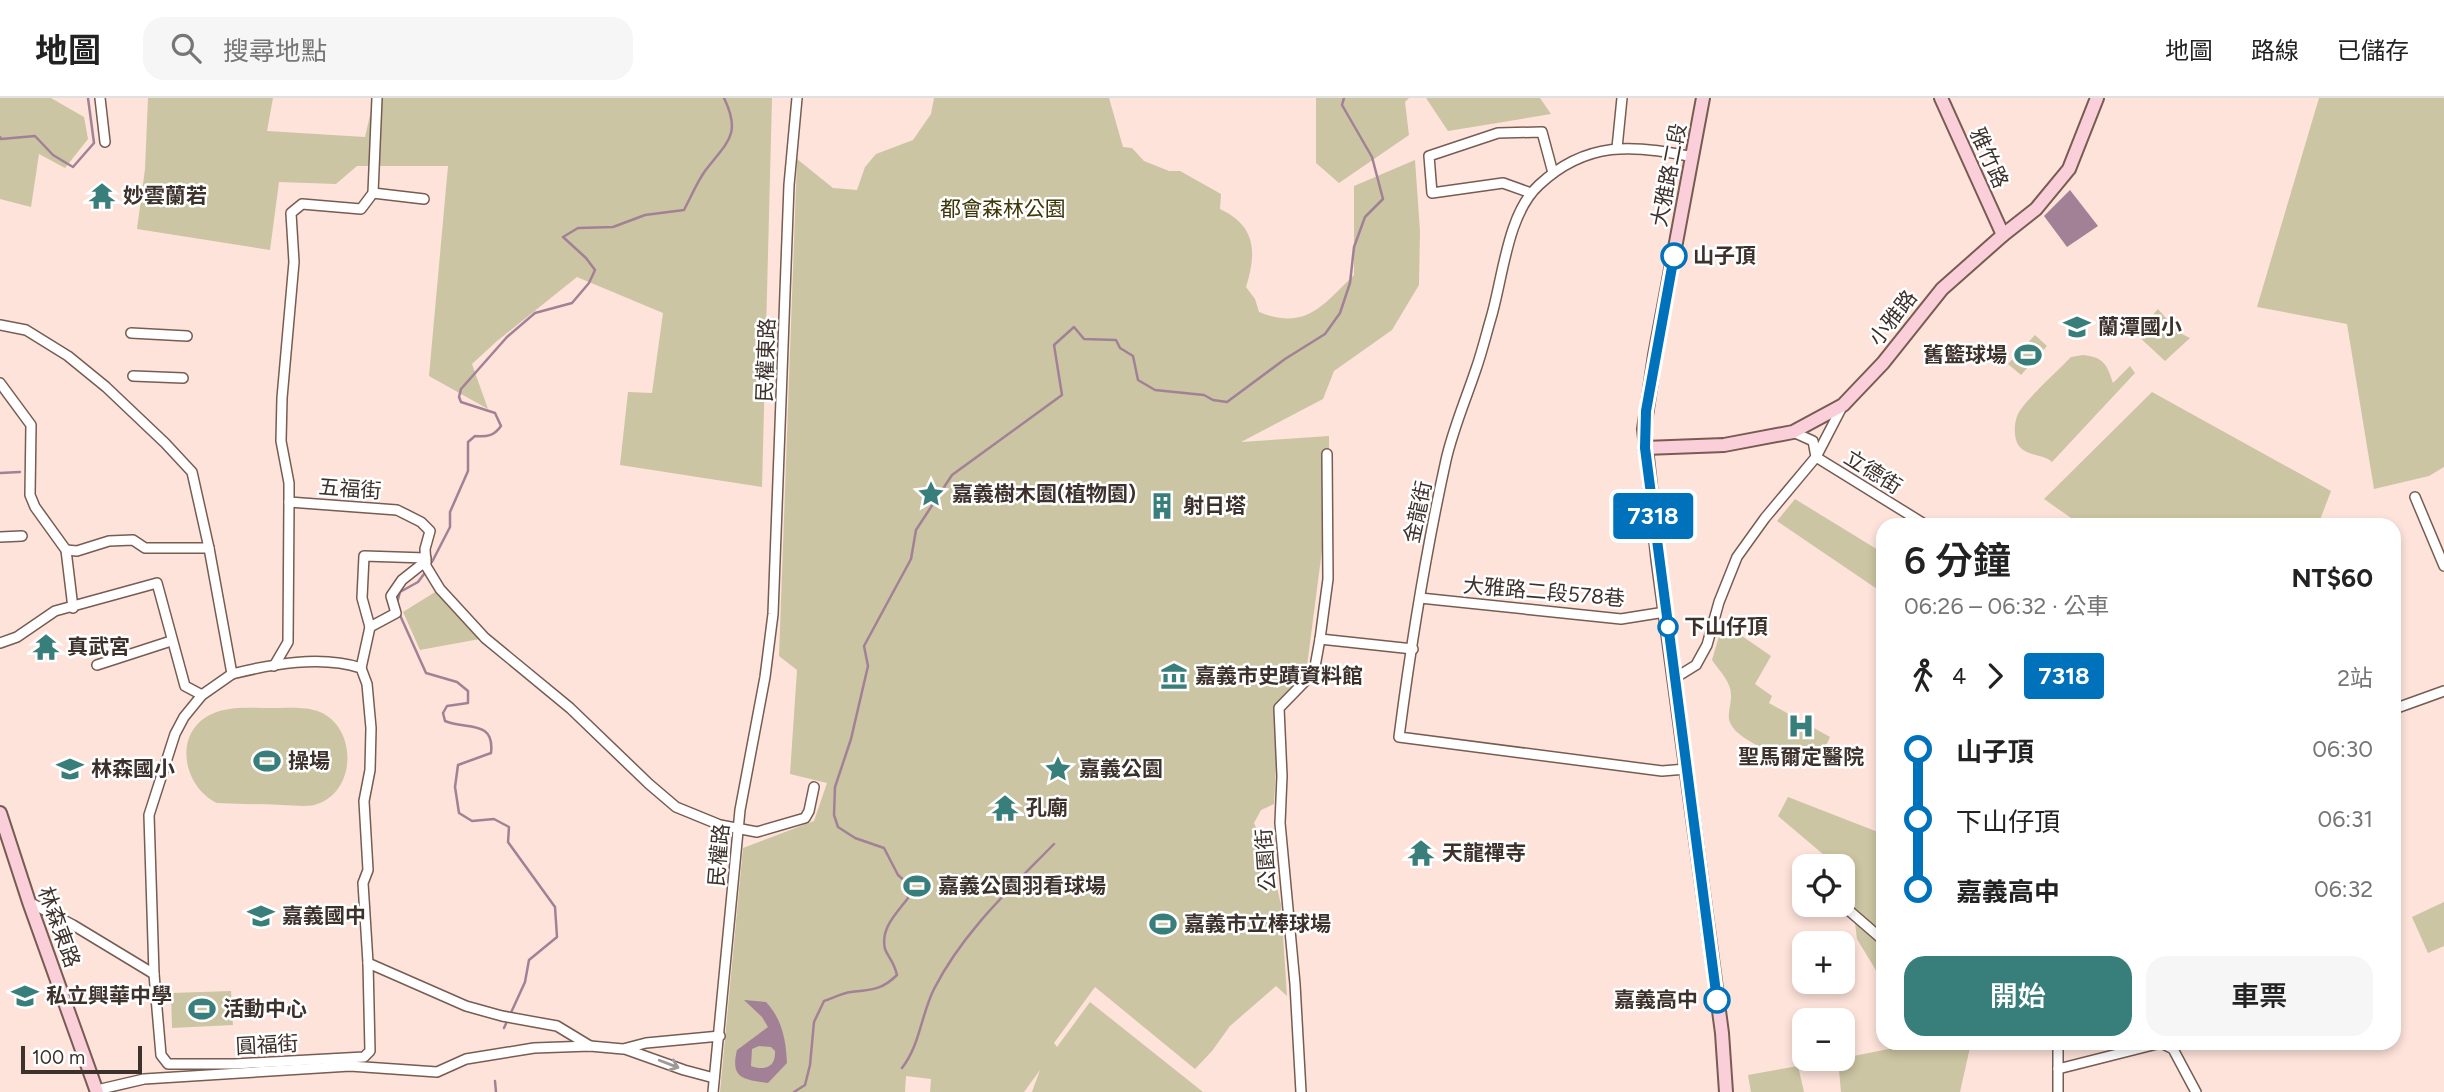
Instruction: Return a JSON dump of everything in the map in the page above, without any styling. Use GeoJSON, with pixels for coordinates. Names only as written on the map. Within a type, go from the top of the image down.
{"type":"FeatureCollection","features":[{"type":"Feature","properties":{"kind":"main road","name":"大雅路二段"},"geometry":{"type":"LineString","coordinates":[[1703,98],[1655,355],[1644,429],[1665,612],[1722,1033],[1726,1092]]}},
{"type":"Feature","properties":{"kind":"main road","name":"雅竹路"},"geometry":{"type":"LineString","coordinates":[[1941,98],[2003,235]]}},
{"type":"Feature","properties":{"kind":"main road","name":"小雅路"},"geometry":{"type":"LineString","coordinates":[[1645,448],[1724,445],[1793,432],[1843,405],[1882,363],[1941,289],[2036,209],[2069,169],[2097,98]]}},
{"type":"Feature","properties":{"kind":"main road","name":"林森東路"},"geometry":{"type":"LineString","coordinates":[[0,813],[95,1091]]}},
{"type":"Feature","properties":{"kind":"street"},"geometry":{"type":"LineString","coordinates":[[100,98],[105,142]]}},
{"type":"Feature","properties":{"kind":"street"},"geometry":{"type":"LineString","coordinates":[[377,98],[373,194],[424,199]]}},
{"type":"Feature","properties":{"kind":"street","name":"民權東路"},"geometry":{"type":"LineString","coordinates":[[772,624],[789,185],[797,98]]}},
{"type":"Feature","properties":{"kind":"street"},"geometry":{"type":"LineString","coordinates":[[1617,148],[1622,98]]}},
{"type":"Feature","properties":{"kind":"street"},"geometry":{"type":"LineString","coordinates":[[1531,194],[1503,183],[1432,193],[1429,156],[1498,133],[1542,132],[1553,173]]}},
{"type":"Feature","properties":{"kind":"street","name":"金龍街"},"geometry":{"type":"LineString","coordinates":[[1686,769],[1662,771],[1399,737],[1432,523],[1446,459],[1492,317],[1500,274],[1516,223],[1531,194],[1553,173],[1589,153],[1617,148],[1693,157]]}},
{"type":"Feature","properties":{"kind":"street","name":"五福街"},"geometry":{"type":"LineString","coordinates":[[373,194],[361,209],[302,204],[291,213],[294,262],[282,398],[281,441],[289,483],[289,502],[397,510],[421,522],[430,531],[425,549],[426,560],[440,589],[485,638],[570,708],[649,784],[683,810],[720,825],[757,832],[805,817],[814,788]]}},
{"type":"Feature","properties":{"kind":"street"},"geometry":{"type":"LineString","coordinates":[[0,325],[26,330],[68,356],[106,387],[192,472],[232,674]]}},
{"type":"Feature","properties":{"kind":"street"},"geometry":{"type":"LineString","coordinates":[[131,333],[187,336]]}},
{"type":"Feature","properties":{"kind":"street"},"geometry":{"type":"LineString","coordinates":[[133,376],[183,378]]}},
{"type":"Feature","properties":{"kind":"street"},"geometry":{"type":"LineString","coordinates":[[0,383],[31,425],[30,495],[35,507],[66,550],[73,608]]}},
{"type":"Feature","properties":{"kind":"street","name":"立德街"},"geometry":{"type":"LineString","coordinates":[[1843,405],[1816,457],[1915,518]]}},
{"type":"Feature","properties":{"kind":"street"},"geometry":{"type":"LineString","coordinates":[[1675,678],[1696,666],[1707,645],[1719,602],[1737,557],[1765,518],[1816,457],[1813,441],[1793,432]]}},
{"type":"Feature","properties":{"kind":"street","name":"公園街"},"geometry":{"type":"LineString","coordinates":[[1301,1092],[1295,985],[1280,823],[1282,776],[1279,708],[1314,672],[1328,579],[1327,454]]}},
{"type":"Feature","properties":{"kind":"street"},"geometry":{"type":"LineString","coordinates":[[2415,497],[2444,566]]}},
{"type":"Feature","properties":{"kind":"street"},"geometry":{"type":"LineString","coordinates":[[274,666],[288,642],[289,502]]}},
{"type":"Feature","properties":{"kind":"street"},"geometry":{"type":"LineString","coordinates":[[0,537],[22,536]]}},
{"type":"Feature","properties":{"kind":"street"},"geometry":{"type":"LineString","coordinates":[[66,550],[78,551],[108,541],[133,540],[145,548],[209,548]]}},
{"type":"Feature","properties":{"kind":"street"},"geometry":{"type":"LineString","coordinates":[[368,962],[363,883],[368,870],[364,801],[370,770],[371,728],[367,684],[361,668],[370,627],[362,598],[364,556],[426,560]]}},
{"type":"Feature","properties":{"kind":"street"},"geometry":{"type":"LineString","coordinates":[[370,627],[396,613],[391,596],[402,580],[426,560]]}},
{"type":"Feature","properties":{"kind":"street"},"geometry":{"type":"LineString","coordinates":[[0,643],[18,637],[55,611],[157,583],[185,686],[202,695]]}},
{"type":"Feature","properties":{"kind":"street","name":"大雅路二段578巷"},"geometry":{"type":"LineString","coordinates":[[1420,598],[1621,619],[1665,612]]}},
{"type":"Feature","properties":{"kind":"street","name":"民權路"},"geometry":{"type":"LineString","coordinates":[[713,1092],[740,810],[772,624]]}},
{"type":"Feature","properties":{"kind":"street"},"geometry":{"type":"LineString","coordinates":[[1320,639],[1413,649]]}},
{"type":"Feature","properties":{"kind":"street"},"geometry":{"type":"LineString","coordinates":[[97,665],[171,641]]}},
{"type":"Feature","properties":{"kind":"street"},"geometry":{"type":"LineString","coordinates":[[154,974],[149,815],[175,734],[184,717],[202,695],[232,674],[274,666],[336,662],[361,668]]}},
{"type":"Feature","properties":{"kind":"street"},"geometry":{"type":"LineString","coordinates":[[2401,706],[2444,691]]}},
{"type":"Feature","properties":{"kind":"street"},"geometry":{"type":"LineString","coordinates":[[29,902],[154,974]]}},
{"type":"Feature","properties":{"kind":"street"},"geometry":{"type":"LineString","coordinates":[[1855,916],[1876,934]]}},
{"type":"Feature","properties":{"kind":"street","name":"圓福街"},"geometry":{"type":"LineString","coordinates":[[154,974],[162,1055],[168,1064],[364,1056],[370,1051],[368,962],[466,1006],[502,1016],[558,1026],[590,1046]]}},
{"type":"Feature","properties":{"kind":"street","name":"圓福街"},"geometry":{"type":"LineString","coordinates":[[623,1049],[646,1043],[720,1035]]}},
{"type":"Feature","properties":{"kind":"street","name":"圓福街"},"geometry":{"type":"LineString","coordinates":[[95,1091],[144,1079],[350,1066],[437,1072],[466,1059],[488,1055],[534,1048],[590,1046],[623,1049],[684,1070],[715,1077]]}},
{"type":"Feature","properties":{"kind":"street"},"geometry":{"type":"LineString","coordinates":[[2058,1050],[2058,1092]]}},
{"type":"Feature","properties":{"kind":"street"},"geometry":{"type":"LineString","coordinates":[[2058,1069],[2133,1050]]}},
{"type":"Feature","properties":{"kind":"street"},"geometry":{"type":"LineString","coordinates":[[2174,1050],[2196,1092]]}},
{"type":"Feature","properties":{"kind":"green space"},"geometry":{"type":"Polygon","coordinates":[[[0,98],[51,98],[84,117],[88,139],[65,168],[39,154],[31,207],[0,199],[0,98]]]}},
{"type":"Feature","properties":{"kind":"green space"},"geometry":{"type":"Polygon","coordinates":[[[148,98],[273,98],[267,131],[365,137],[374,98],[772,98],[762,487],[620,465],[628,392],[652,393],[663,313],[577,277],[472,364],[488,409],[429,376],[448,166],[357,166],[336,184],[279,182],[270,250],[137,229],[145,169],[148,98]]]}},
{"type":"Feature","properties":{"kind":"green space","name":"都會森林公園"},"geometry":{"type":"Polygon","coordinates":[[[934,98],[1109,98],[1123,147],[1132,148],[1144,161],[1169,171],[1180,171],[1221,194],[1220,209],[1241,223],[1251,241],[1252,262],[1246,287],[1255,299],[1259,312],[1275,317],[1302,317],[1312,312],[1354,275],[1354,186],[1415,160],[1420,231],[1419,285],[1392,330],[1334,371],[1323,399],[1241,442],[1329,436],[1329,496],[1307,666],[1279,709],[1274,804],[1261,810],[1254,823],[1271,860],[1281,905],[1287,996],[1276,986],[1230,1026],[1195,1069],[1095,987],[1054,1043],[1057,1047],[1090,1002],[1203,1092],[1032,1092],[1040,1070],[1024,1092],[930,1092],[931,1079],[906,1076],[905,1092],[720,1092],[743,848],[814,821],[827,783],[790,774],[797,670],[779,656],[797,159],[833,188],[857,190],[865,167],[876,154],[913,140],[931,114],[934,98]]]}},
{"type":"Feature","properties":{"kind":"green space"},"geometry":{"type":"Polygon","coordinates":[[[1316,98],[1409,98],[1405,102],[1409,135],[1339,183],[1316,163],[1316,98]]]}},
{"type":"Feature","properties":{"kind":"green space"},"geometry":{"type":"Polygon","coordinates":[[[1426,98],[1540,98],[1551,114],[1448,131],[1426,98]]]}},
{"type":"Feature","properties":{"kind":"green space"},"geometry":{"type":"Polygon","coordinates":[[[2319,98],[2444,98],[2444,467],[2429,476],[2374,489],[2347,324],[2257,307],[2319,98]]]}},
{"type":"Feature","properties":{"kind":"green space"},"geometry":{"type":"Polygon","coordinates":[[[2158,309],[2178,332],[2190,338],[2165,361],[2136,334],[2158,309]]]}},
{"type":"Feature","properties":{"kind":"green space","name":"舊籃球場"},"geometry":{"type":"Polygon","coordinates":[[[2035,335],[2047,346],[2021,375],[2008,364],[2035,335]]]}},
{"type":"Feature","properties":{"kind":"green space"},"geometry":{"type":"Polygon","coordinates":[[[2083,355],[2100,360],[2109,371],[2113,383],[2130,366],[2135,373],[2052,462],[2023,450],[2017,443],[2015,430],[2021,409],[2071,357],[2083,355]]]}},
{"type":"Feature","properties":{"kind":"green space"},"geometry":{"type":"Polygon","coordinates":[[[2152,392],[2331,491],[2321,518],[2071,518],[2044,499],[2152,392]]]}},
{"type":"Feature","properties":{"kind":"green space"},"geometry":{"type":"Polygon","coordinates":[[[1795,499],[1876,549],[1876,588],[1777,521],[1795,499]]]}},
{"type":"Feature","properties":{"kind":"green space"},"geometry":{"type":"Polygon","coordinates":[[[440,589],[485,638],[420,650],[403,612],[440,589]]]}},
{"type":"Feature","properties":{"kind":"green space"},"geometry":{"type":"Polygon","coordinates":[[[1723,623],[1771,656],[1755,684],[1772,696],[1769,703],[1830,737],[1816,767],[1753,743],[1733,728],[1729,719],[1730,687],[1712,660],[1723,623]]]}},
{"type":"Feature","properties":{"kind":"green space","name":"操場"},"geometry":{"type":"Polygon","coordinates":[[[238,708],[296,708],[320,712],[332,720],[341,732],[346,746],[345,775],[328,799],[307,806],[217,803],[197,786],[187,762],[187,749],[189,737],[206,717],[238,708]]]}},
{"type":"Feature","properties":{"kind":"green space"},"geometry":{"type":"Polygon","coordinates":[[[1788,797],[1876,831],[1876,970],[1857,939],[1854,917],[1855,854],[1823,854],[1778,816],[1788,797]]]}},
{"type":"Feature","properties":{"kind":"green space"},"geometry":{"type":"Polygon","coordinates":[[[2444,902],[2444,946],[2428,953],[2412,917],[2444,902]]]}},
{"type":"Feature","properties":{"kind":"green space","name":"活動中心"},"geometry":{"type":"Polygon","coordinates":[[[231,991],[233,1025],[172,1028],[171,993],[231,991]]]}},
{"type":"Feature","properties":{"kind":"green space"},"geometry":{"type":"Polygon","coordinates":[[[1884,1050],[1969,1050],[1960,1092],[1841,1092],[1839,1071],[1855,1071],[1855,1056],[1884,1050]]]}},
{"type":"Feature","properties":{"kind":"green space"},"geometry":{"type":"Polygon","coordinates":[[[1792,1067],[1792,1071],[1799,1071],[1804,1092],[1751,1092],[1748,1075],[1792,1067]]]}},
{"type":"Feature","properties":{"kind":"shaded area"},"geometry":{"type":"Polygon","coordinates":[[[2070,190],[2098,226],[2067,247],[2044,216],[2070,190]]]}},
{"type":"Feature","properties":{"kind":"shaded area"},"geometry":{"type":"Polygon","coordinates":[[[744,1000],[766,1002],[776,1015],[782,1030],[787,1063],[768,1083],[745,1079],[735,1067],[737,1050],[768,1027],[762,1017],[744,1000]],[[759,1046],[752,1049],[751,1066],[765,1068],[772,1064],[775,1051],[771,1047],[759,1046]]]}},
{"type":"Feature","properties":{"kind":"waterway"},"geometry":{"type":"LineString","coordinates":[[0,137],[35,136],[53,155],[73,167],[94,143],[88,98]]}},
{"type":"Feature","properties":{"kind":"waterway"},"geometry":{"type":"LineString","coordinates":[[432,562],[450,527],[450,512],[468,471],[468,442],[475,436],[493,434],[501,426],[495,413],[461,402],[461,389],[507,337],[535,313],[572,303],[589,283],[595,270],[563,237],[578,228],[613,227],[645,215],[684,210],[702,175],[730,138],[732,121],[724,98]]}},
{"type":"Feature","properties":{"kind":"waterway"},"geometry":{"type":"LineString","coordinates":[[794,1092],[805,1085],[810,1065],[814,1022],[824,1001],[876,988],[897,975],[884,941],[890,921],[908,898],[907,883],[898,875],[884,848],[855,838],[838,827],[834,815],[835,787],[851,739],[868,666],[864,646],[911,559],[916,530],[952,475],[1062,395],[1054,345],[1074,327],[1084,339],[1116,340],[1120,348],[1133,356],[1138,380],[1155,390],[1204,395],[1213,400],[1227,402],[1285,359],[1325,334],[1340,313],[1350,283],[1354,247],[1365,217],[1383,199],[1372,157],[1342,105],[1344,98]]}},
{"type":"Feature","properties":{"kind":"waterway"},"geometry":{"type":"LineString","coordinates":[[0,473],[20,472]]}},
{"type":"Feature","properties":{"kind":"waterway"},"geometry":{"type":"LineString","coordinates":[[397,603],[400,592],[418,582],[424,574]]}},
{"type":"Feature","properties":{"kind":"waterway"},"geometry":{"type":"LineString","coordinates":[[399,613],[426,673],[457,682],[468,691],[468,703],[447,706],[443,713],[445,721],[483,730],[491,742],[491,753],[458,765],[455,787],[459,813],[472,821],[494,819],[509,827],[508,842],[555,907],[557,937],[529,960],[525,982],[504,1028]]}},
{"type":"Feature","properties":{"kind":"waterway"},"geometry":{"type":"LineString","coordinates":[[902,1068],[913,1050],[934,989],[946,968],[988,912],[1054,844]]}},
{"type":"Feature","properties":{"kind":"waterway"},"geometry":{"type":"LineString","coordinates":[[495,1081],[496,1092]]}},
{"type":"Feature","properties":{"kind":"bus line","name":"7318"},"geometry":{"type":"LineString","coordinates":[[1674,256],[1646,411],[1645,448],[1717,1000]]}},
{"type":"Feature","properties":{"kind":"place","name":"妙雲蘭若"},"geometry":{"type":"Point","coordinates":[102,196]}},
{"type":"Feature","properties":{"kind":"place","name":"山子頂"},"geometry":{"type":"Point","coordinates":[1674,256]}},
{"type":"Feature","properties":{"kind":"place","name":"蘭潭國小"},"geometry":{"type":"Point","coordinates":[2077,327]}},
{"type":"Feature","properties":{"kind":"place","name":"舊籃球場"},"geometry":{"type":"Point","coordinates":[2028,355]}},
{"type":"Feature","properties":{"kind":"place","name":"嘉義樹木園(植物園)"},"geometry":{"type":"Point","coordinates":[931,494]}},
{"type":"Feature","properties":{"kind":"place","name":"射日塔"},"geometry":{"type":"Point","coordinates":[1162,506]}},
{"type":"Feature","properties":{"kind":"place","name":"下山仔頂"},"geometry":{"type":"Point","coordinates":[1668,627]}},
{"type":"Feature","properties":{"kind":"place","name":"真武宮"},"geometry":{"type":"Point","coordinates":[46,647]}},
{"type":"Feature","properties":{"kind":"place","name":"嘉義市史蹟資料館"},"geometry":{"type":"Point","coordinates":[1174,676]}},
{"type":"Feature","properties":{"kind":"place","name":"聖馬爾定醫院"},"geometry":{"type":"Point","coordinates":[1801,726]}},
{"type":"Feature","properties":{"kind":"place","name":"操場"},"geometry":{"type":"Point","coordinates":[267,761]}},
{"type":"Feature","properties":{"kind":"place","name":"林森國小"},"geometry":{"type":"Point","coordinates":[70,769]}},
{"type":"Feature","properties":{"kind":"place","name":"嘉義公園"},"geometry":{"type":"Point","coordinates":[1058,769]}},
{"type":"Feature","properties":{"kind":"place","name":"孔廟"},"geometry":{"type":"Point","coordinates":[1005,808]}},
{"type":"Feature","properties":{"kind":"place","name":"天龍禪寺"},"geometry":{"type":"Point","coordinates":[1421,853]}},
{"type":"Feature","properties":{"kind":"place","name":"嘉義公園羽看球場"},"geometry":{"type":"Point","coordinates":[917,886]}},
{"type":"Feature","properties":{"kind":"place","name":"嘉義國中"},"geometry":{"type":"Point","coordinates":[261,916]}},
{"type":"Feature","properties":{"kind":"place","name":"嘉義市立棒球場"},"geometry":{"type":"Point","coordinates":[1163,924]}},
{"type":"Feature","properties":{"kind":"place","name":"私立興華中學"},"geometry":{"type":"Point","coordinates":[25,996]}},
{"type":"Feature","properties":{"kind":"place","name":"嘉義高中"},"geometry":{"type":"Point","coordinates":[1717,1000]}},
{"type":"Feature","properties":{"kind":"place","name":"活動中心"},"geometry":{"type":"Point","coordinates":[202,1009]}}]}
